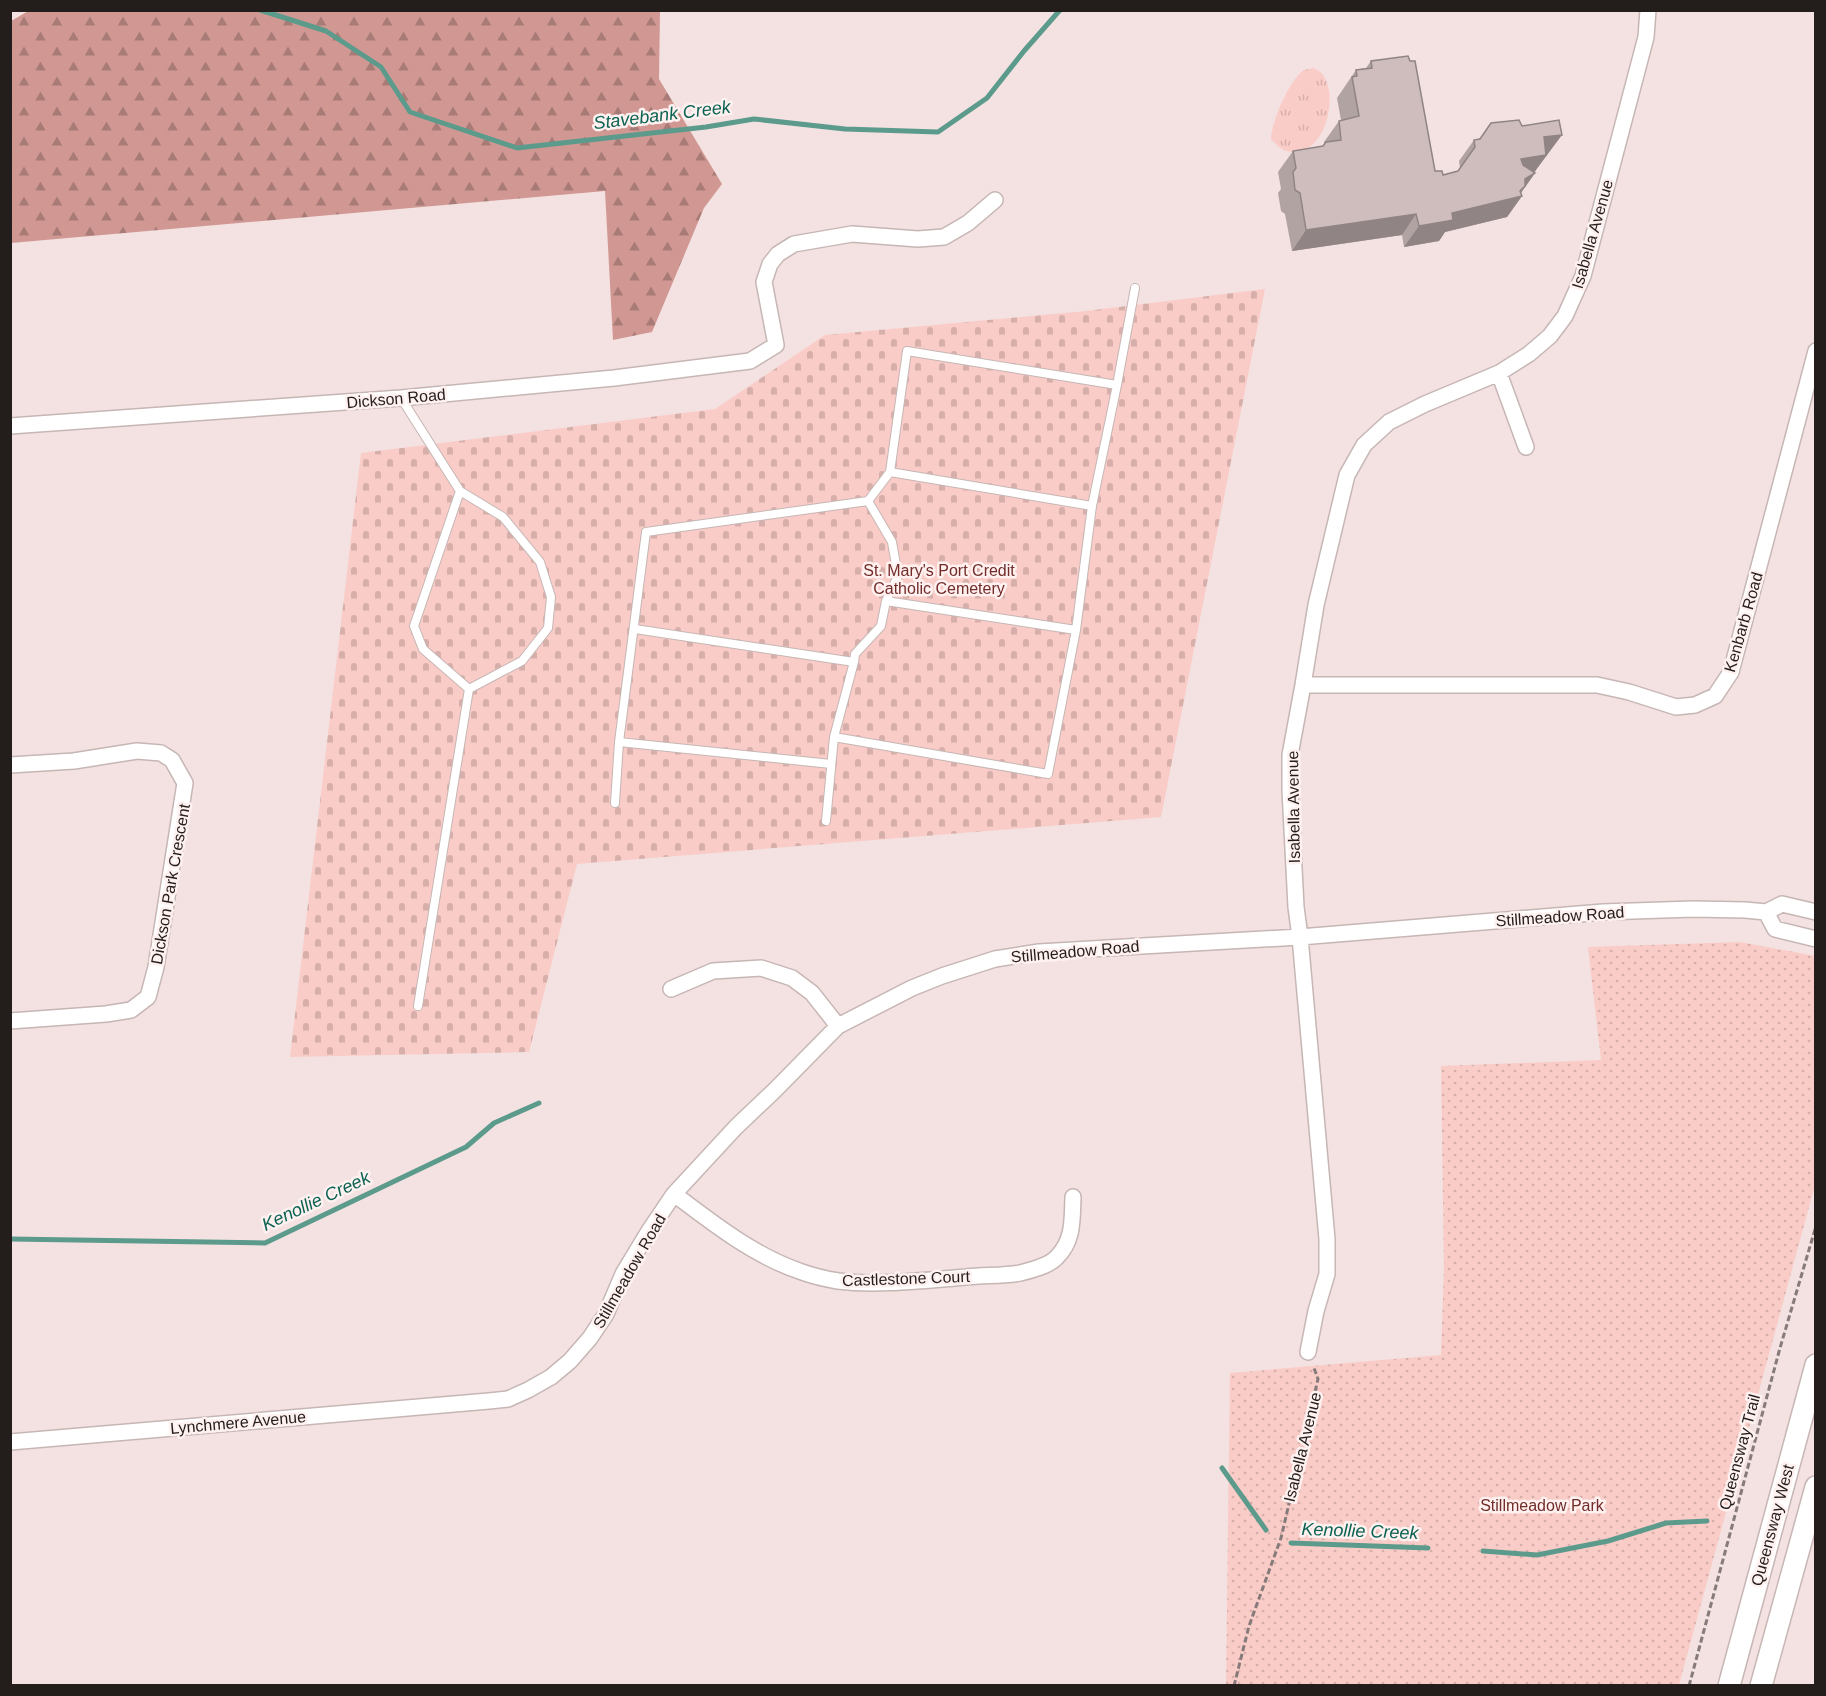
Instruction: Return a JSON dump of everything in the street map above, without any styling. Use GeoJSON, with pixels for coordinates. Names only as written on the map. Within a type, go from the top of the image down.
{"type":"FeatureCollection","features":[{"type":"Feature","properties":{"kind":"main road","name":"Queensway West"},"geometry":{"type":"LineString","coordinates":[[1729,1686],[1815,1365]]}},
{"type":"Feature","properties":{"kind":"main road","name":"Queensway West"},"geometry":{"type":"LineString","coordinates":[[1761,1686],[1815,1487]]}},
{"type":"Feature","properties":{"kind":"street","name":"Isabella Avenue"},"geometry":{"type":"LineString","coordinates":[[1308,1352],[1316,1311],[1327,1274],[1327,1239],[1296,906],[1290,755],[1316,605],[1336,517],[1347,475],[1364,445],[1389,422],[1499,372],[1529,354],[1550,336],[1565,315],[1583,276],[1646,36],[1648,10]]}},
{"type":"Feature","properties":{"kind":"street","name":"Dickson Road"},"geometry":{"type":"LineString","coordinates":[[10,426],[401,398],[614,378],[750,361],[776,345],[764,282],[770,264],[778,254],[794,244],[852,234],[918,239],[944,237],[968,223],[995,200]]}},
{"type":"Feature","properties":{"kind":"street","name":"Kenbarb Road"},"geometry":{"type":"LineString","coordinates":[[1303,685],[1597,685],[1629,692],[1676,707],[1695,705],[1715,696],[1731,672],[1815,351]]}},
{"type":"Feature","properties":{"kind":"street"},"geometry":{"type":"LineString","coordinates":[[1499,372],[1526,447]]}},
{"type":"Feature","properties":{"kind":"street","name":"Dickson Park Crescent"},"geometry":{"type":"LineString","coordinates":[[10,765],[74,761],[137,751],[161,753],[172,760],[185,783],[156,967],[148,997],[130,1010],[10,1021]]}},
{"type":"Feature","properties":{"kind":"street","name":"Stillmeadow Road"},"geometry":{"type":"LineString","coordinates":[[465,1403],[508,1399],[551,1377],[570,1360],[590,1338],[606,1314],[624,1274],[674,1194],[736,1127],[838,1026],[912,988],[942,976],[995,959],[1039,952],[1300,937],[1603,912],[1693,909],[1766,912],[1782,904],[1815,912]]}},
{"type":"Feature","properties":{"kind":"street"},"geometry":{"type":"LineString","coordinates":[[1766,912],[1775,929],[1815,939]]}},
{"type":"Feature","properties":{"kind":"street"},"geometry":{"type":"LineString","coordinates":[[671,989],[713,971],[761,968],[792,978],[812,993],[838,1026]]}},
{"type":"Feature","properties":{"kind":"street","name":"Castlestone Court"},"geometry":{"type":"LineString","coordinates":[[674,1194],[737,1240],[775,1262],[804,1273],[839,1281],[871,1282],[1013,1274],[1045,1266],[1056,1258],[1070,1238],[1073,1197]]}},
{"type":"Feature","properties":{"kind":"street","name":"Lynchmere Avenue"},"geometry":{"type":"LineString","coordinates":[[10,1442],[465,1403]]}},
{"type":"Feature","properties":{"kind":"lane"},"geometry":{"type":"LineString","coordinates":[[834,737],[1048,774],[1076,630],[1092,506],[1135,288]]}},
{"type":"Feature","properties":{"kind":"lane"},"geometry":{"type":"LineString","coordinates":[[615,803],[619,742],[646,532],[868,501],[890,472],[907,351],[1117,385]]}},
{"type":"Feature","properties":{"kind":"lane"},"geometry":{"type":"LineString","coordinates":[[401,398],[460,491],[503,517],[540,562],[551,597],[548,628],[522,661],[469,689]]}},
{"type":"Feature","properties":{"kind":"lane"},"geometry":{"type":"LineString","coordinates":[[890,472],[1092,506]]}},
{"type":"Feature","properties":{"kind":"lane"},"geometry":{"type":"LineString","coordinates":[[460,491],[414,626],[423,649],[469,689]]}},
{"type":"Feature","properties":{"kind":"lane"},"geometry":{"type":"LineString","coordinates":[[826,820],[834,737],[855,654],[881,626],[886,601],[898,576],[892,542],[868,501]]}},
{"type":"Feature","properties":{"kind":"lane"},"geometry":{"type":"LineString","coordinates":[[886,601],[1076,630]]}},
{"type":"Feature","properties":{"kind":"lane"},"geometry":{"type":"LineString","coordinates":[[635,629],[854,662]]}},
{"type":"Feature","properties":{"kind":"lane"},"geometry":{"type":"LineString","coordinates":[[418,1006],[469,689]]}},
{"type":"Feature","properties":{"kind":"lane"},"geometry":{"type":"LineString","coordinates":[[619,742],[831,764]]}},
{"type":"Feature","properties":{"kind":"path","name":"Queensway Trail"},"geometry":{"type":"LineString","coordinates":[[1689,1686],[1815,1226]]}},
{"type":"Feature","properties":{"kind":"path","name":"Isabella Avenue"},"geometry":{"type":"LineString","coordinates":[[1234,1686],[1249,1626],[1281,1538],[1318,1379],[1308,1352]]}},
{"type":"Feature","properties":{"kind":"green space"},"geometry":{"type":"Polygon","coordinates":[[[30,10],[660,11],[659,79],[722,184],[704,208],[652,332],[613,340],[605,191],[11,243],[11,21],[30,10]]]}},
{"type":"Feature","properties":{"kind":"green space"},"geometry":{"type":"Polygon","coordinates":[[[1313,68],[1323,74],[1328,86],[1330,101],[1328,117],[1322,132],[1313,144],[1301,151],[1286,151],[1271,140],[1274,123],[1282,102],[1298,75],[1304,70],[1313,68]]]}},
{"type":"Feature","properties":{"kind":"green space","name":"St. Mary's Port Credit Catholic Cemetery"},"geometry":{"type":"Polygon","coordinates":[[[1265,289],[1161,817],[577,864],[529,1052],[290,1057],[361,453],[715,409],[825,335],[1086,311],[1265,289]]]}},
{"type":"Feature","properties":{"kind":"green space","name":"Stillmeadow Park"},"geometry":{"type":"Polygon","coordinates":[[[1740,942],[1815,956],[1815,1185],[1679,1685],[1226,1685],[1230,1373],[1441,1355],[1444,1267],[1441,1066],[1601,1060],[1588,947],[1740,942]]]}},
{"type":"Feature","properties":{"kind":"building"},"geometry":{"type":"Polygon","coordinates":[[[1408,56],[1410,61],[1415,61],[1435,171],[1442,171],[1443,175],[1458,171],[1475,147],[1474,140],[1480,139],[1491,123],[1519,120],[1522,126],[1559,120],[1562,135],[1544,137],[1546,155],[1521,159],[1523,165],[1535,173],[1525,179],[1525,186],[1520,191],[1522,196],[1452,213],[1453,220],[1419,226],[1416,214],[1306,230],[1300,193],[1295,190],[1293,172],[1296,168],[1293,151],[1323,146],[1326,142],[1341,140],[1339,121],[1359,116],[1352,77],[1357,76],[1356,70],[1372,68],[1371,61],[1408,56]]]}},
{"type":"Feature","properties":{"kind":"waterway","name":"Stavebank Creek"},"geometry":{"type":"LineString","coordinates":[[260,10],[326,31],[381,67],[410,112],[517,148],[706,127],[754,119],[845,129],[938,132],[987,98],[1060,10]]}},
{"type":"Feature","properties":{"kind":"waterway","name":"Kenollie Creek"},"geometry":{"type":"LineString","coordinates":[[10,1239],[265,1243],[466,1147],[494,1123],[539,1103]]}},
{"type":"Feature","properties":{"kind":"waterway","name":"Kenollie Creek"},"geometry":{"type":"LineString","coordinates":[[1222,1468],[1266,1530]]}},
{"type":"Feature","properties":{"kind":"waterway","name":"Kenollie Creek"},"geometry":{"type":"LineString","coordinates":[[1483,1551],[1537,1555],[1608,1541],[1666,1523],[1707,1521]]}},
{"type":"Feature","properties":{"kind":"waterway","name":"Kenollie Creek"},"geometry":{"type":"LineString","coordinates":[[1291,1543],[1428,1548]]}}]}
